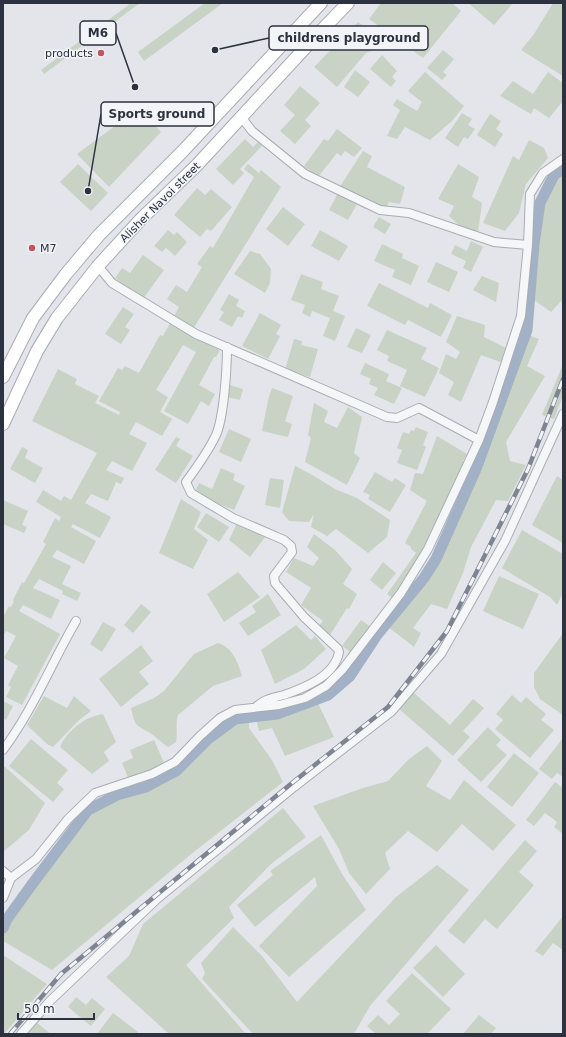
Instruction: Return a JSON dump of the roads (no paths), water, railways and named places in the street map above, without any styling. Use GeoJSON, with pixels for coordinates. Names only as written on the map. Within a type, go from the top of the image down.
{"type":"FeatureCollection","features":[{"type":"Feature","properties":{"kind":"street","name":"Alisher Navoi street"},"geometry":{"type":"LineString","coordinates":[[3,377],[33,318],[89,246],[182,152],[321,3]]}},
{"type":"Feature","properties":{"kind":"street","name":"Alisher Navoi street"},"geometry":{"type":"LineString","coordinates":[[3,424],[37,351],[57,318],[98,266],[141,219],[197,165],[242,118],[348,3]]}},
{"type":"Feature","properties":{"kind":"street"},"geometry":{"type":"LineString","coordinates":[[242,118],[252,131],[305,174],[380,210],[409,213],[494,242],[528,245]]}},
{"type":"Feature","properties":{"kind":"street"},"geometry":{"type":"LineString","coordinates":[[3,898],[11,878],[36,859],[68,819],[95,793],[152,774],[175,762],[220,718],[235,710],[279,705],[305,698],[326,686],[342,670],[401,593],[428,549],[479,440],[493,402],[520,316],[528,245],[530,194],[543,173],[563,159]]}},
{"type":"Feature","properties":{"kind":"street"},"geometry":{"type":"LineString","coordinates":[[98,266],[112,282],[196,334],[387,417],[398,418],[419,408],[479,440]]}},
{"type":"Feature","properties":{"kind":"street"},"geometry":{"type":"LineString","coordinates":[[227,347],[227,372],[216,434],[202,459],[186,482],[191,493],[233,518],[284,540],[291,546],[292,552],[274,576],[275,583],[304,617],[338,649],[339,652],[330,669],[322,677],[285,695],[266,699],[255,708]]}},
{"type":"Feature","properties":{"kind":"street"},"geometry":{"type":"LineString","coordinates":[[21,1034],[50,1001],[157,900],[294,787],[392,712],[441,654],[505,541],[563,414]]}},
{"type":"Feature","properties":{"kind":"street"},"geometry":{"type":"LineString","coordinates":[[3,750],[20,728],[57,654],[76,621]]}},
{"type":"Feature","properties":{"kind":"street"},"geometry":{"type":"LineString","coordinates":[[3,871],[11,878]]}},
{"type":"Feature","properties":{"kind":"waterway"},"geometry":{"type":"LineString","coordinates":[[3,928],[7,919],[88,810],[117,795],[146,787],[176,771],[208,739],[235,719],[277,714],[328,695],[350,676],[377,635],[424,578],[436,559],[476,469],[527,330],[534,244],[540,203],[554,175],[563,169]]}},
{"type":"Feature","properties":{"kind":"railway"},"geometry":{"type":"LineString","coordinates":[[10,1034],[61,974],[292,783],[388,707],[447,631],[528,469],[563,379]]}},
{"type":"Feature","properties":{"kind":"place","name":"childrens playground"},"geometry":{"type":"Point","coordinates":[215,50]}},
{"type":"Feature","properties":{"kind":"place","name":"products"},"geometry":{"type":"Point","coordinates":[101,53]}},
{"type":"Feature","properties":{"kind":"place","name":"М6"},"geometry":{"type":"Point","coordinates":[135,87]}},
{"type":"Feature","properties":{"kind":"place","name":"Sports ground"},"geometry":{"type":"Point","coordinates":[88,191]}},
{"type":"Feature","properties":{"kind":"place","name":"М7"},"geometry":{"type":"Point","coordinates":[32,248]}}]}
